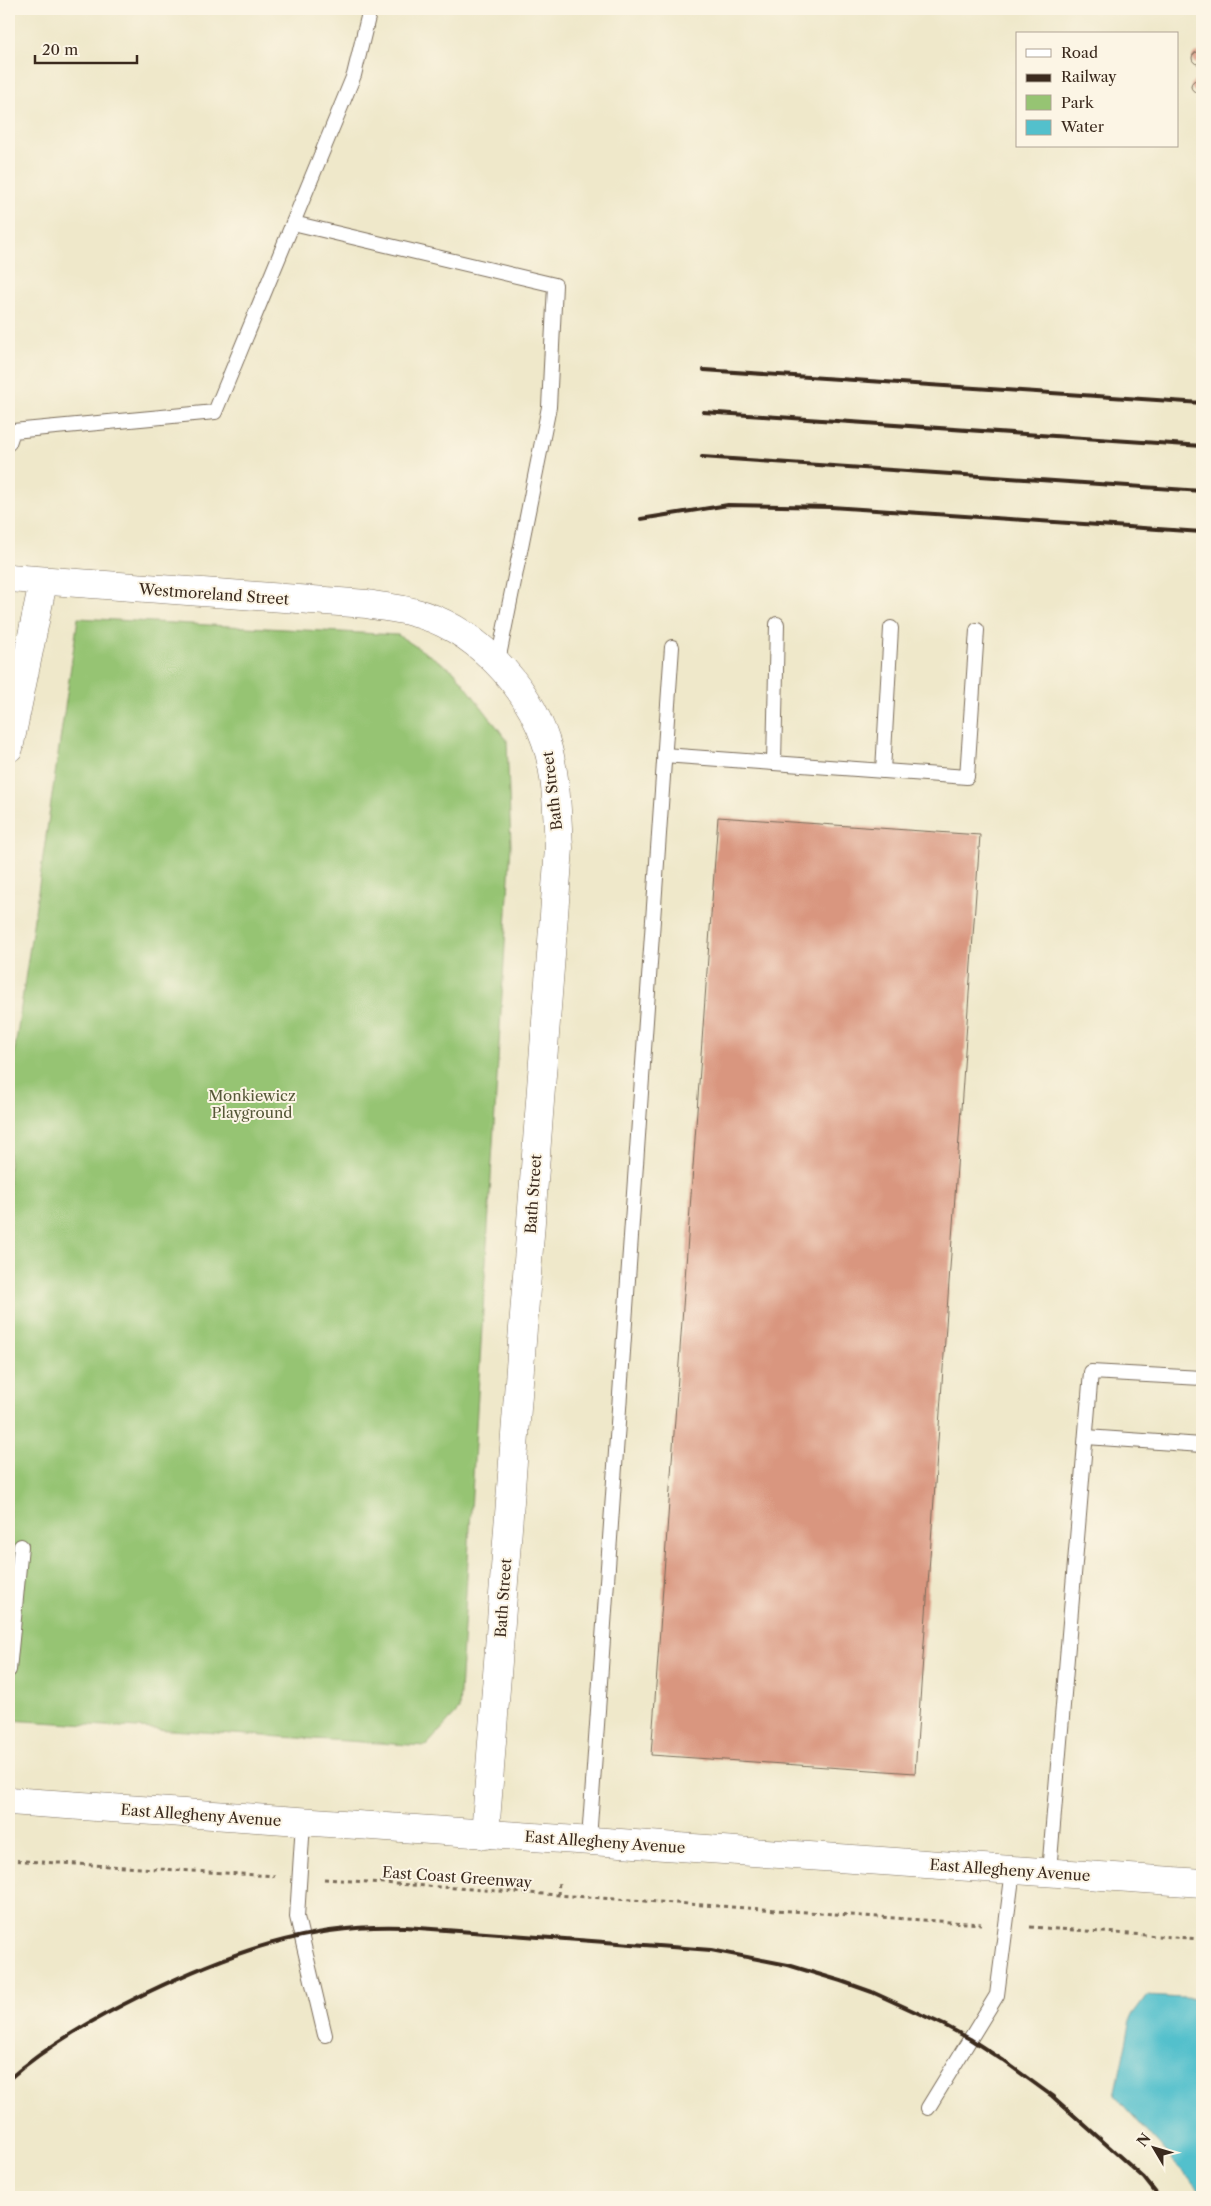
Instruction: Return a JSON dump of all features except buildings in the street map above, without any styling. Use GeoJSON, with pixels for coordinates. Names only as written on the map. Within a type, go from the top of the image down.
{"type":"FeatureCollection","features":[{"type":"Feature","properties":{"kind":"main road","name":"Westmoreland Street"},"geometry":{"type":"LineString","coordinates":[[9,578],[367,604],[418,614]]}},
{"type":"Feature","properties":{"kind":"main road"},"geometry":{"type":"LineString","coordinates":[[9,748],[44,582]]}},
{"type":"Feature","properties":{"kind":"main road","name":"Bath Street"},"geometry":{"type":"LineString","coordinates":[[418,614],[448,626],[498,661],[530,708],[546,741],[553,770],[558,848],[486,1835]]}},
{"type":"Feature","properties":{"kind":"main road","name":"East Allegheny Avenue"},"geometry":{"type":"LineString","coordinates":[[9,1801],[1202,1883]]}},
{"type":"Feature","properties":{"kind":"lane"},"geometry":{"type":"LineString","coordinates":[[9,442],[13,431],[215,412],[354,76],[370,9]]}},
{"type":"Feature","properties":{"kind":"lane"},"geometry":{"type":"LineString","coordinates":[[293,224],[556,285],[549,406],[498,661]]}},
{"type":"Feature","properties":{"kind":"lane"},"geometry":{"type":"LineString","coordinates":[[774,763],[777,624]]}},
{"type":"Feature","properties":{"kind":"lane"},"geometry":{"type":"LineString","coordinates":[[883,771],[891,628]]}},
{"type":"Feature","properties":{"kind":"lane"},"geometry":{"type":"LineString","coordinates":[[664,756],[967,776],[977,630]]}},
{"type":"Feature","properties":{"kind":"lane"},"geometry":{"type":"LineString","coordinates":[[590,1840],[672,647]]}},
{"type":"Feature","properties":{"kind":"lane"},"geometry":{"type":"LineString","coordinates":[[1049,1872],[1091,1372],[1202,1378]]}},
{"type":"Feature","properties":{"kind":"lane"},"geometry":{"type":"LineString","coordinates":[[1086,1437],[1202,1445]]}},
{"type":"Feature","properties":{"kind":"lane"},"geometry":{"type":"LineString","coordinates":[[9,1670],[21,1546]]}},
{"type":"Feature","properties":{"kind":"lane"},"geometry":{"type":"LineString","coordinates":[[303,1822],[298,1916],[325,2035]]}},
{"type":"Feature","properties":{"kind":"lane"},"geometry":{"type":"LineString","coordinates":[[928,2108],[997,1996],[1013,1870]]}},
{"type":"Feature","properties":{"kind":"path","name":"East Coast Greenway"},"geometry":{"type":"LineString","coordinates":[[9,1860],[904,1919]]}},
{"type":"Feature","properties":{"kind":"path"},"geometry":{"type":"LineString","coordinates":[[558,1895],[559,1881]]}},
{"type":"Feature","properties":{"kind":"path"},"geometry":{"type":"LineString","coordinates":[[1104,1932],[1202,1939]]}},
{"type":"Feature","properties":{"kind":"green space","name":"Monkiewicz Playground"},"geometry":{"type":"Polygon","coordinates":[[[78,618],[398,635],[454,671],[507,740],[511,845],[459,1710],[426,1746],[9,1720],[9,1089],[78,618]]]}},
{"type":"Feature","properties":{"kind":"water"},"geometry":{"type":"Polygon","coordinates":[[[1146,1996],[1202,1999],[1202,2193],[1115,2096],[1132,2015],[1146,1996]]]}},
{"type":"Feature","properties":{"kind":"railway"},"geometry":{"type":"LineString","coordinates":[[704,370],[1202,403]]}},
{"type":"Feature","properties":{"kind":"railway"},"geometry":{"type":"LineString","coordinates":[[703,412],[1202,446]]}},
{"type":"Feature","properties":{"kind":"railway"},"geometry":{"type":"LineString","coordinates":[[702,457],[1202,491]]}},
{"type":"Feature","properties":{"kind":"railway"},"geometry":{"type":"LineString","coordinates":[[641,519],[728,505],[831,507],[1202,532]]}},
{"type":"Feature","properties":{"kind":"railway"},"geometry":{"type":"LineString","coordinates":[[9,2079],[40,2054],[74,2032],[144,1994],[175,1979],[238,1954],[303,1936],[336,1930],[370,1927],[405,1927],[711,1950],[788,1965],[841,1981],[872,1992],[970,2039],[1052,2096],[1144,2178],[1159,2197]]}}]}
